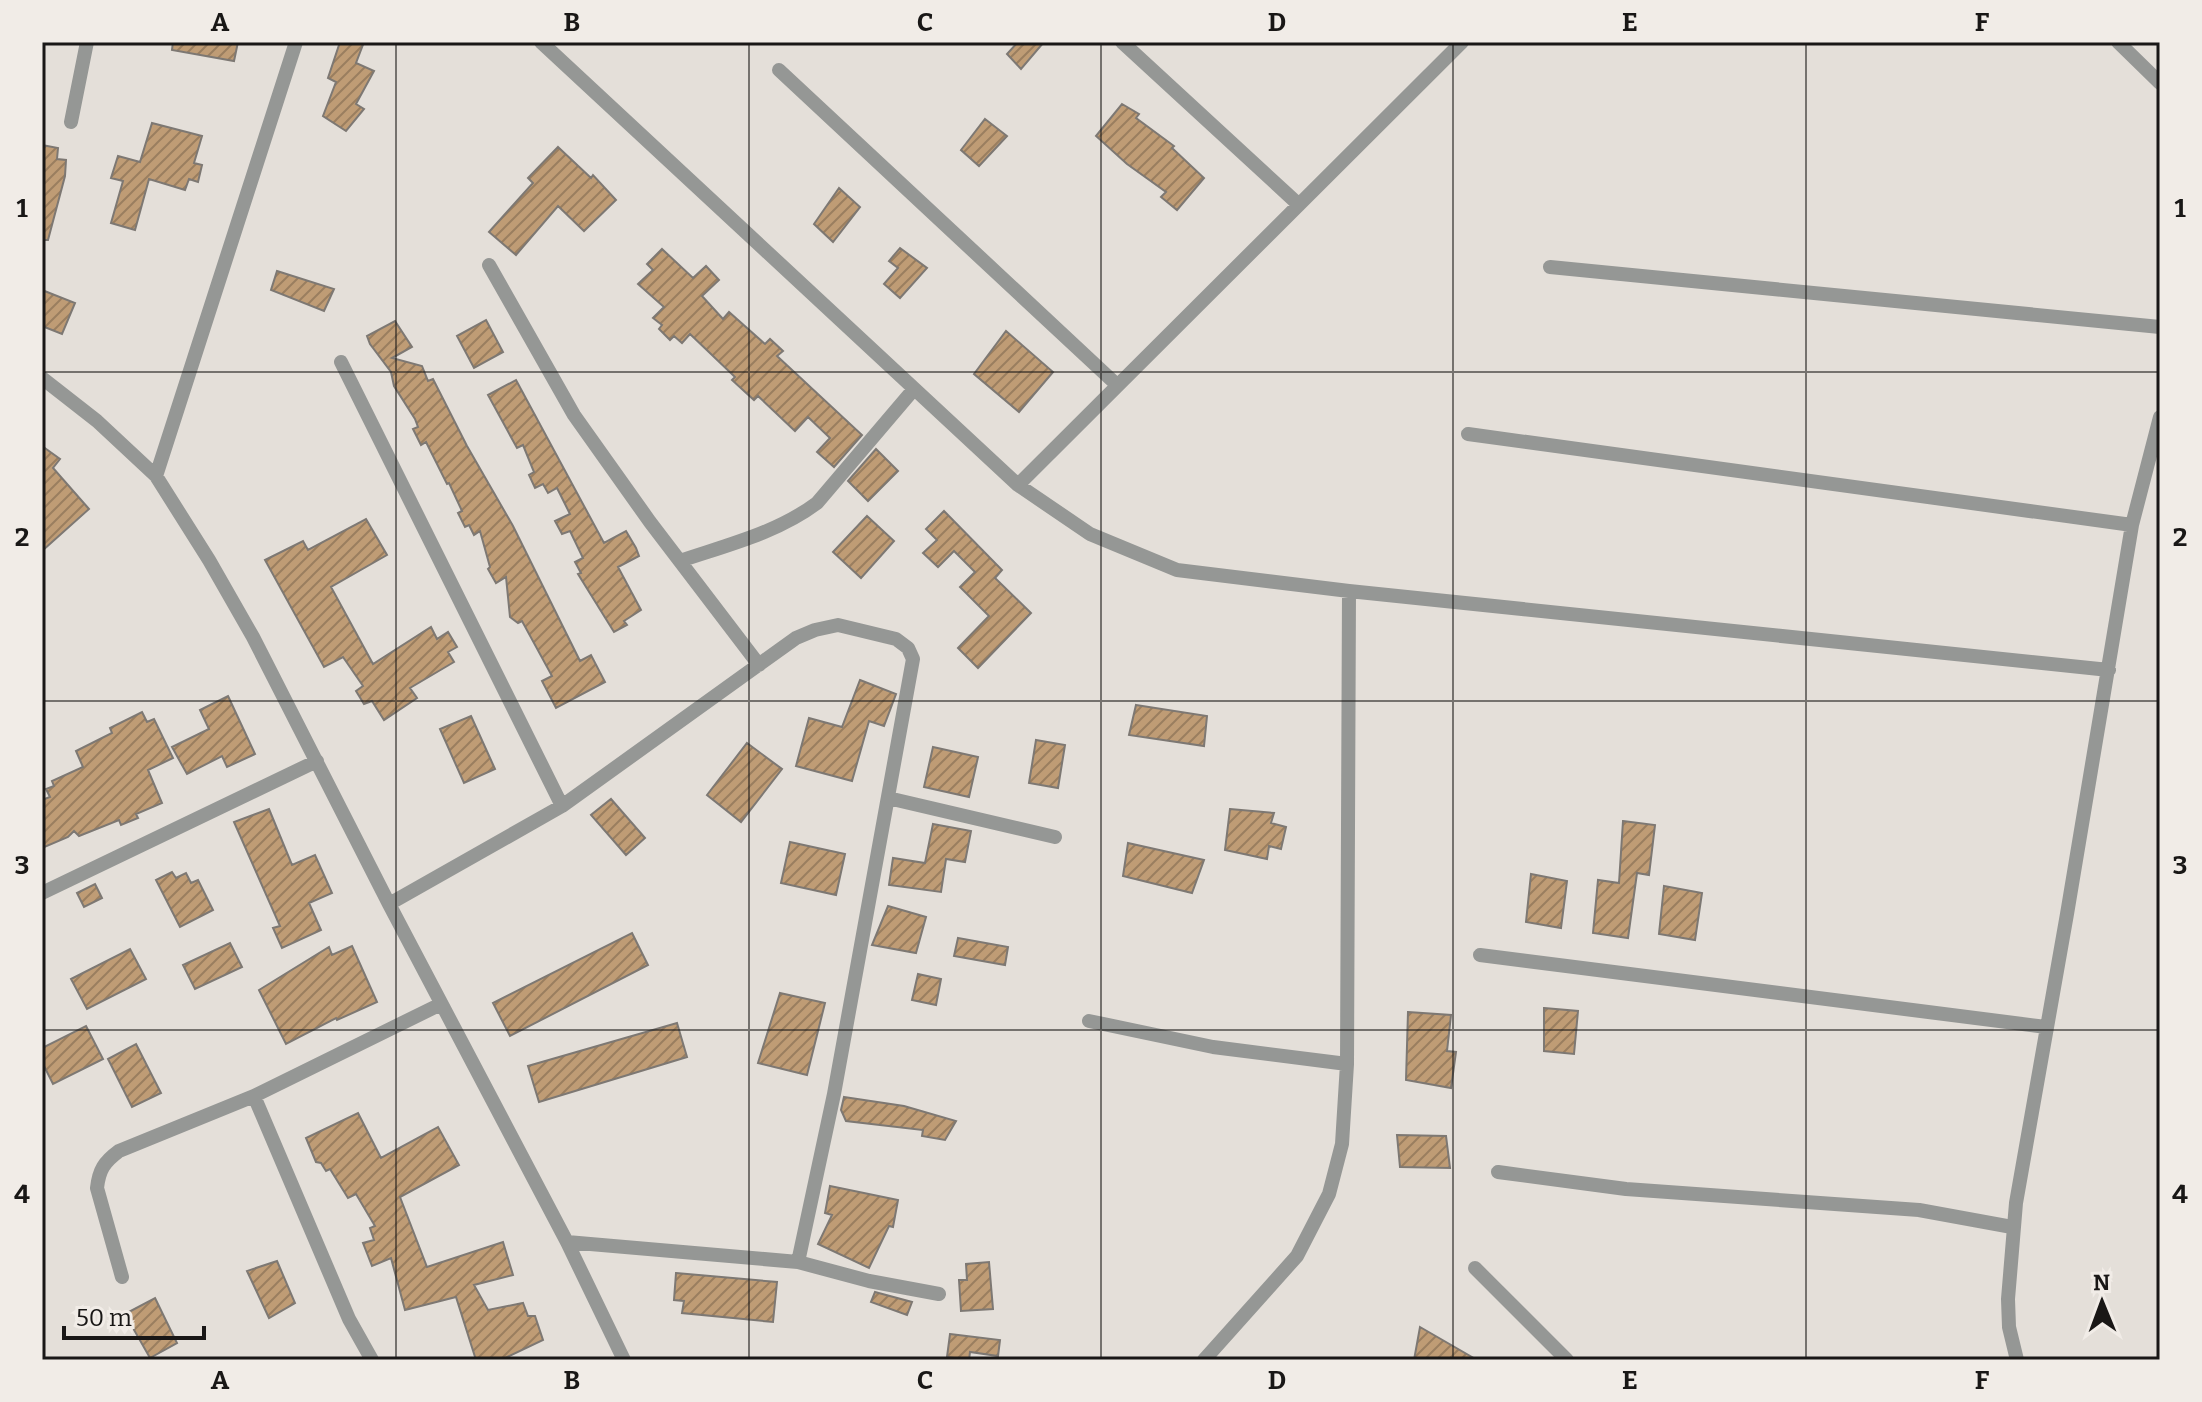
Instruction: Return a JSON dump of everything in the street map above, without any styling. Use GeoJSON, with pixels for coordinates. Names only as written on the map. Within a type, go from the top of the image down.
{"type":"FeatureCollection","features":[{"type":"Feature","properties":{"kind":"street"},"geometry":{"type":"LineString","coordinates":[[71,122],[87,42]]}},
{"type":"Feature","properties":{"kind":"street"},"geometry":{"type":"LineString","coordinates":[[156,476],[296,42]]}},
{"type":"Feature","properties":{"kind":"street"},"geometry":{"type":"LineString","coordinates":[[541,42],[1018,485],[1090,534],[1177,570],[1349,591],[2109,670]]}},
{"type":"Feature","properties":{"kind":"street"},"geometry":{"type":"LineString","coordinates":[[1122,42],[1298,204]]}},
{"type":"Feature","properties":{"kind":"street"},"geometry":{"type":"LineString","coordinates":[[1018,485],[1462,42]]}},
{"type":"Feature","properties":{"kind":"street"},"geometry":{"type":"LineString","coordinates":[[2118,42],[2160,83]]}},
{"type":"Feature","properties":{"kind":"street"},"geometry":{"type":"LineString","coordinates":[[779,70],[1117,385]]}},
{"type":"Feature","properties":{"kind":"street"},"geometry":{"type":"LineString","coordinates":[[489,265],[574,415],[759,665]]}},
{"type":"Feature","properties":{"kind":"street"},"geometry":{"type":"LineString","coordinates":[[1550,267],[2160,327]]}},
{"type":"Feature","properties":{"kind":"street"},"geometry":{"type":"LineString","coordinates":[[341,362],[562,806]]}},
{"type":"Feature","properties":{"kind":"street"},"geometry":{"type":"LineString","coordinates":[[42,378],[97,421],[156,476],[209,560],[253,637],[567,1242],[624,1360]]}},
{"type":"Feature","properties":{"kind":"street"},"geometry":{"type":"LineString","coordinates":[[680,561],[778,528],[798,517],[817,503],[914,389]]}},
{"type":"Feature","properties":{"kind":"street"},"geometry":{"type":"LineString","coordinates":[[2016,1360],[2008,1313],[2012,1227],[2132,525],[2160,417]]}},
{"type":"Feature","properties":{"kind":"street"},"geometry":{"type":"LineString","coordinates":[[1468,434],[2132,525]]}},
{"type":"Feature","properties":{"kind":"street"},"geometry":{"type":"LineString","coordinates":[[1204,1360],[1297,1256],[1329,1194],[1342,1144],[1347,1064],[1349,591]]}},
{"type":"Feature","properties":{"kind":"street"},"geometry":{"type":"LineString","coordinates":[[389,904],[562,806],[796,638],[838,625],[896,639],[908,648],[913,659],[834,1094],[798,1262]]}},
{"type":"Feature","properties":{"kind":"street"},"geometry":{"type":"LineString","coordinates":[[42,893],[317,761]]}},
{"type":"Feature","properties":{"kind":"street"},"geometry":{"type":"LineString","coordinates":[[888,798],[1055,837]]}},
{"type":"Feature","properties":{"kind":"street"},"geometry":{"type":"LineString","coordinates":[[1480,955],[2046,1027]]}},
{"type":"Feature","properties":{"kind":"street"},"geometry":{"type":"LineString","coordinates":[[122,1277],[97,1188],[105,1161],[119,1151],[254,1096],[441,1004]]}},
{"type":"Feature","properties":{"kind":"street"},"geometry":{"type":"LineString","coordinates":[[1089,1021],[1213,1047],[1347,1064]]}},
{"type":"Feature","properties":{"kind":"street"},"geometry":{"type":"LineString","coordinates":[[254,1096],[349,1319],[372,1360]]}},
{"type":"Feature","properties":{"kind":"street"},"geometry":{"type":"LineString","coordinates":[[1498,1172],[1626,1189],[1919,1210],[2012,1227]]}},
{"type":"Feature","properties":{"kind":"street"},"geometry":{"type":"LineString","coordinates":[[567,1242],[798,1262],[869,1281],[939,1294]]}},
{"type":"Feature","properties":{"kind":"street"},"geometry":{"type":"LineString","coordinates":[[1475,1268],[1567,1360]]}},
{"type":"Feature","properties":{"kind":"building"},"geometry":{"type":"Polygon","coordinates":[[[173,42],[238,42],[234,61],[172,50],[173,42]]]}},
{"type":"Feature","properties":{"kind":"building"},"geometry":{"type":"Polygon","coordinates":[[[340,42],[364,42],[356,63],[374,71],[356,104],[364,109],[346,131],[323,116],[336,82],[328,78],[340,42]]]}},
{"type":"Feature","properties":{"kind":"building"},"geometry":{"type":"Polygon","coordinates":[[[1018,42],[1044,42],[1021,69],[1007,54],[1018,42]]]}},
{"type":"Feature","properties":{"kind":"building"},"geometry":{"type":"Polygon","coordinates":[[[1122,104],[1139,114],[1136,118],[1174,146],[1172,148],[1204,178],[1177,210],[1161,197],[1166,192],[1127,164],[1096,136],[1122,104]]]}},
{"type":"Feature","properties":{"kind":"building"},"geometry":{"type":"Polygon","coordinates":[[[985,119],[1007,136],[979,166],[961,150],[985,119]]]}},
{"type":"Feature","properties":{"kind":"building"},"geometry":{"type":"Polygon","coordinates":[[[152,123],[202,136],[194,163],[202,165],[198,182],[189,179],[185,190],[149,179],[135,230],[111,223],[123,181],[111,178],[118,156],[140,162],[152,123]]]}},
{"type":"Feature","properties":{"kind":"building"},"geometry":{"type":"Polygon","coordinates":[[[42,145],[58,148],[57,159],[66,160],[65,176],[48,240],[42,240],[42,145]]]}},
{"type":"Feature","properties":{"kind":"building"},"geometry":{"type":"Polygon","coordinates":[[[558,147],[591,178],[593,175],[616,200],[584,231],[558,206],[516,255],[489,232],[533,183],[528,178],[558,147]]]}},
{"type":"Feature","properties":{"kind":"building"},"geometry":{"type":"Polygon","coordinates":[[[839,188],[860,207],[833,242],[814,224],[839,188]]]}},
{"type":"Feature","properties":{"kind":"building"},"geometry":{"type":"Polygon","coordinates":[[[900,248],[927,268],[900,298],[884,284],[898,268],[889,261],[900,248]]]}},
{"type":"Feature","properties":{"kind":"building"},"geometry":{"type":"Polygon","coordinates":[[[662,249],[693,278],[706,266],[719,280],[702,296],[723,319],[729,312],[765,344],[770,339],[783,351],[777,356],[862,435],[834,467],[817,452],[830,438],[808,417],[795,431],[758,396],[754,400],[732,380],[735,377],[690,334],[682,343],[674,336],[670,340],[659,329],[662,325],[653,318],[664,307],[638,284],[653,270],[647,264],[662,249]]]}},
{"type":"Feature","properties":{"kind":"building"},"geometry":{"type":"Polygon","coordinates":[[[277,271],[334,289],[324,311],[271,290],[277,271]]]}},
{"type":"Feature","properties":{"kind":"building"},"geometry":{"type":"Polygon","coordinates":[[[42,290],[75,303],[62,334],[42,326],[42,290]]]}},
{"type":"Feature","properties":{"kind":"building"},"geometry":{"type":"Polygon","coordinates":[[[486,320],[503,352],[474,368],[457,336],[486,320]]]}},
{"type":"Feature","properties":{"kind":"building"},"geometry":{"type":"Polygon","coordinates":[[[395,321],[412,347],[392,358],[422,366],[428,381],[433,379],[513,526],[580,661],[591,655],[605,682],[556,708],[542,681],[552,676],[522,621],[518,623],[510,617],[506,577],[496,583],[488,569],[480,531],[474,535],[469,525],[465,527],[458,513],[462,511],[449,483],[426,442],[421,445],[413,429],[418,427],[415,419],[394,386],[391,372],[370,344],[367,336],[395,321]]]}},
{"type":"Feature","properties":{"kind":"building"},"geometry":{"type":"Polygon","coordinates":[[[1006,331],[1053,372],[1019,412],[974,374],[1006,331]]]}},
{"type":"Feature","properties":{"kind":"building"},"geometry":{"type":"Polygon","coordinates":[[[516,380],[604,543],[626,531],[636,548],[639,556],[618,567],[641,610],[624,621],[627,625],[614,632],[578,574],[581,573],[575,562],[583,558],[570,531],[562,534],[555,521],[570,514],[557,488],[548,493],[543,484],[535,488],[529,475],[534,472],[523,445],[517,448],[488,395],[516,380]]]}},
{"type":"Feature","properties":{"kind":"building"},"geometry":{"type":"Polygon","coordinates":[[[42,446],[60,459],[53,468],[89,509],[42,551],[42,446]]]}},
{"type":"Feature","properties":{"kind":"building"},"geometry":{"type":"Polygon","coordinates":[[[876,449],[898,471],[868,501],[848,481],[876,449]]]}},
{"type":"Feature","properties":{"kind":"building"},"geometry":{"type":"Polygon","coordinates":[[[944,511],[1002,570],[995,578],[1031,613],[978,668],[958,648],[989,616],[960,587],[975,572],[954,551],[938,567],[923,553],[937,540],[926,529],[944,511]]]}},
{"type":"Feature","properties":{"kind":"building"},"geometry":{"type":"Polygon","coordinates":[[[867,516],[894,541],[861,578],[833,552],[867,516]]]}},
{"type":"Feature","properties":{"kind":"building"},"geometry":{"type":"Polygon","coordinates":[[[366,519],[387,555],[331,587],[373,664],[431,627],[437,639],[448,632],[457,647],[448,652],[454,662],[410,688],[417,698],[384,720],[372,701],[364,704],[356,691],[363,686],[343,657],[324,667],[265,560],[303,541],[308,550],[366,519]]]}},
{"type":"Feature","properties":{"kind":"building"},"geometry":{"type":"Polygon","coordinates":[[[860,680],[896,694],[884,726],[869,721],[852,781],[796,766],[809,718],[842,727],[860,680]]]}},
{"type":"Feature","properties":{"kind":"building"},"geometry":{"type":"Polygon","coordinates":[[[228,696],[255,754],[227,767],[222,756],[187,774],[172,747],[209,729],[200,710],[228,696]]]}},
{"type":"Feature","properties":{"kind":"building"},"geometry":{"type":"Polygon","coordinates":[[[1136,705],[1207,716],[1204,746],[1129,735],[1136,705]]]}},
{"type":"Feature","properties":{"kind":"building"},"geometry":{"type":"Polygon","coordinates":[[[142,712],[147,722],[154,719],[173,758],[148,770],[162,803],[136,814],[138,818],[121,825],[119,820],[79,836],[74,831],[68,837],[42,848],[42,800],[50,797],[46,789],[54,786],[52,781],[83,767],[76,751],[112,733],[110,728],[142,712]]]}},
{"type":"Feature","properties":{"kind":"building"},"geometry":{"type":"Polygon","coordinates":[[[471,716],[495,769],[464,783],[440,729],[471,716]]]}},
{"type":"Feature","properties":{"kind":"building"},"geometry":{"type":"Polygon","coordinates":[[[1036,740],[1065,745],[1058,788],[1029,783],[1036,740]]]}},
{"type":"Feature","properties":{"kind":"building"},"geometry":{"type":"Polygon","coordinates":[[[747,743],[782,769],[741,822],[707,795],[747,743]]]}},
{"type":"Feature","properties":{"kind":"building"},"geometry":{"type":"Polygon","coordinates":[[[933,747],[978,757],[969,797],[924,787],[933,747]]]}},
{"type":"Feature","properties":{"kind":"building"},"geometry":{"type":"Polygon","coordinates":[[[611,799],[645,838],[626,855],[591,815],[611,799]]]}},
{"type":"Feature","properties":{"kind":"building"},"geometry":{"type":"Polygon","coordinates":[[[269,809],[292,865],[315,855],[332,893],[309,903],[321,930],[282,948],[273,928],[280,926],[234,822],[269,809]]]}},
{"type":"Feature","properties":{"kind":"building"},"geometry":{"type":"Polygon","coordinates":[[[1230,809],[1274,813],[1271,823],[1286,827],[1281,849],[1269,846],[1267,859],[1225,850],[1230,809]]]}},
{"type":"Feature","properties":{"kind":"building"},"geometry":{"type":"Polygon","coordinates":[[[1623,821],[1655,825],[1649,875],[1637,873],[1628,938],[1593,933],[1598,880],[1619,883],[1623,821]]]}},
{"type":"Feature","properties":{"kind":"building"},"geometry":{"type":"Polygon","coordinates":[[[933,824],[971,831],[965,862],[946,859],[941,892],[889,885],[893,858],[925,863],[933,824]]]}},
{"type":"Feature","properties":{"kind":"building"},"geometry":{"type":"Polygon","coordinates":[[[790,842],[845,854],[836,895],[781,883],[790,842]]]}},
{"type":"Feature","properties":{"kind":"building"},"geometry":{"type":"Polygon","coordinates":[[[1128,843],[1204,860],[1192,893],[1123,876],[1128,843]]]}},
{"type":"Feature","properties":{"kind":"building"},"geometry":{"type":"Polygon","coordinates":[[[172,872],[176,878],[186,873],[191,883],[198,880],[213,910],[180,927],[156,880],[172,872]]]}},
{"type":"Feature","properties":{"kind":"building"},"geometry":{"type":"Polygon","coordinates":[[[1531,874],[1567,881],[1561,928],[1526,922],[1531,874]]]}},
{"type":"Feature","properties":{"kind":"building"},"geometry":{"type":"Polygon","coordinates":[[[95,884],[102,898],[84,907],[77,893],[95,884]]]}},
{"type":"Feature","properties":{"kind":"building"},"geometry":{"type":"Polygon","coordinates":[[[1664,886],[1702,893],[1695,940],[1659,934],[1664,886]]]}},
{"type":"Feature","properties":{"kind":"building"},"geometry":{"type":"Polygon","coordinates":[[[888,906],[926,917],[916,953],[872,945],[888,906]]]}},
{"type":"Feature","properties":{"kind":"building"},"geometry":{"type":"Polygon","coordinates":[[[632,933],[648,965],[510,1036],[493,1003],[632,933]]]}},
{"type":"Feature","properties":{"kind":"building"},"geometry":{"type":"Polygon","coordinates":[[[958,938],[1008,947],[1005,965],[954,956],[958,938]]]}},
{"type":"Feature","properties":{"kind":"building"},"geometry":{"type":"Polygon","coordinates":[[[230,943],[242,967],[195,989],[183,965],[230,943]]]}},
{"type":"Feature","properties":{"kind":"building"},"geometry":{"type":"Polygon","coordinates":[[[352,946],[377,1002],[336,1018],[286,1044],[259,990],[329,947],[332,955],[352,946]]]}},
{"type":"Feature","properties":{"kind":"building"},"geometry":{"type":"Polygon","coordinates":[[[130,949],[146,979],[87,1009],[71,979],[130,949]]]}},
{"type":"Feature","properties":{"kind":"building"},"geometry":{"type":"Polygon","coordinates":[[[918,974],[941,979],[936,1005],[912,1000],[918,974]]]}},
{"type":"Feature","properties":{"kind":"building"},"geometry":{"type":"Polygon","coordinates":[[[780,993],[825,1003],[807,1075],[758,1063],[780,993]]]}},
{"type":"Feature","properties":{"kind":"building"},"geometry":{"type":"Polygon","coordinates":[[[1544,1008],[1578,1011],[1574,1054],[1544,1051],[1544,1008]]]}},
{"type":"Feature","properties":{"kind":"building"},"geometry":{"type":"Polygon","coordinates":[[[1408,1012],[1451,1015],[1447,1051],[1456,1052],[1451,1088],[1406,1080],[1408,1012]]]}},
{"type":"Feature","properties":{"kind":"building"},"geometry":{"type":"Polygon","coordinates":[[[677,1023],[687,1057],[539,1102],[528,1066],[677,1023]]]}},
{"type":"Feature","properties":{"kind":"building"},"geometry":{"type":"Polygon","coordinates":[[[86,1026],[103,1059],[53,1084],[42,1062],[42,1048],[86,1026]]]}},
{"type":"Feature","properties":{"kind":"building"},"geometry":{"type":"Polygon","coordinates":[[[136,1044],[161,1093],[132,1107],[108,1059],[136,1044]]]}},
{"type":"Feature","properties":{"kind":"building"},"geometry":{"type":"Polygon","coordinates":[[[844,1097],[904,1106],[956,1121],[945,1140],[922,1136],[923,1130],[846,1121],[841,1110],[844,1097]]]}},
{"type":"Feature","properties":{"kind":"building"},"geometry":{"type":"Polygon","coordinates":[[[358,1113],[381,1158],[438,1127],[459,1165],[400,1197],[427,1267],[503,1242],[513,1275],[474,1285],[488,1310],[523,1303],[528,1316],[535,1316],[543,1340],[501,1360],[476,1360],[456,1297],[405,1310],[391,1258],[372,1266],[363,1243],[374,1240],[370,1228],[375,1226],[356,1194],[348,1198],[330,1169],[326,1171],[321,1163],[316,1162],[306,1138],[358,1113]]]}},
{"type":"Feature","properties":{"kind":"building"},"geometry":{"type":"Polygon","coordinates":[[[1397,1135],[1446,1136],[1450,1168],[1400,1167],[1397,1135]]]}},
{"type":"Feature","properties":{"kind":"building"},"geometry":{"type":"Polygon","coordinates":[[[830,1186],[898,1200],[893,1227],[889,1226],[869,1268],[818,1244],[832,1215],[825,1213],[830,1186]]]}},
{"type":"Feature","properties":{"kind":"building"},"geometry":{"type":"Polygon","coordinates":[[[277,1261],[295,1303],[269,1318],[247,1271],[277,1261]]]}},
{"type":"Feature","properties":{"kind":"building"},"geometry":{"type":"Polygon","coordinates":[[[989,1262],[993,1309],[961,1311],[959,1280],[967,1280],[966,1264],[989,1262]]]}},
{"type":"Feature","properties":{"kind":"building"},"geometry":{"type":"Polygon","coordinates":[[[676,1273],[777,1282],[773,1322],[682,1313],[684,1301],[674,1300],[676,1273]]]}},
{"type":"Feature","properties":{"kind":"building"},"geometry":{"type":"Polygon","coordinates":[[[875,1292],[912,1302],[907,1315],[871,1302],[875,1292]]]}},
{"type":"Feature","properties":{"kind":"building"},"geometry":{"type":"Polygon","coordinates":[[[155,1298],[177,1343],[150,1358],[125,1314],[155,1298]]]}},
{"type":"Feature","properties":{"kind":"building"},"geometry":{"type":"Polygon","coordinates":[[[1420,1327],[1477,1360],[1414,1360],[1420,1327]]]}},
{"type":"Feature","properties":{"kind":"building"},"geometry":{"type":"Polygon","coordinates":[[[950,1334],[1000,1340],[998,1356],[970,1352],[969,1360],[947,1357],[950,1334]]]}}]}
